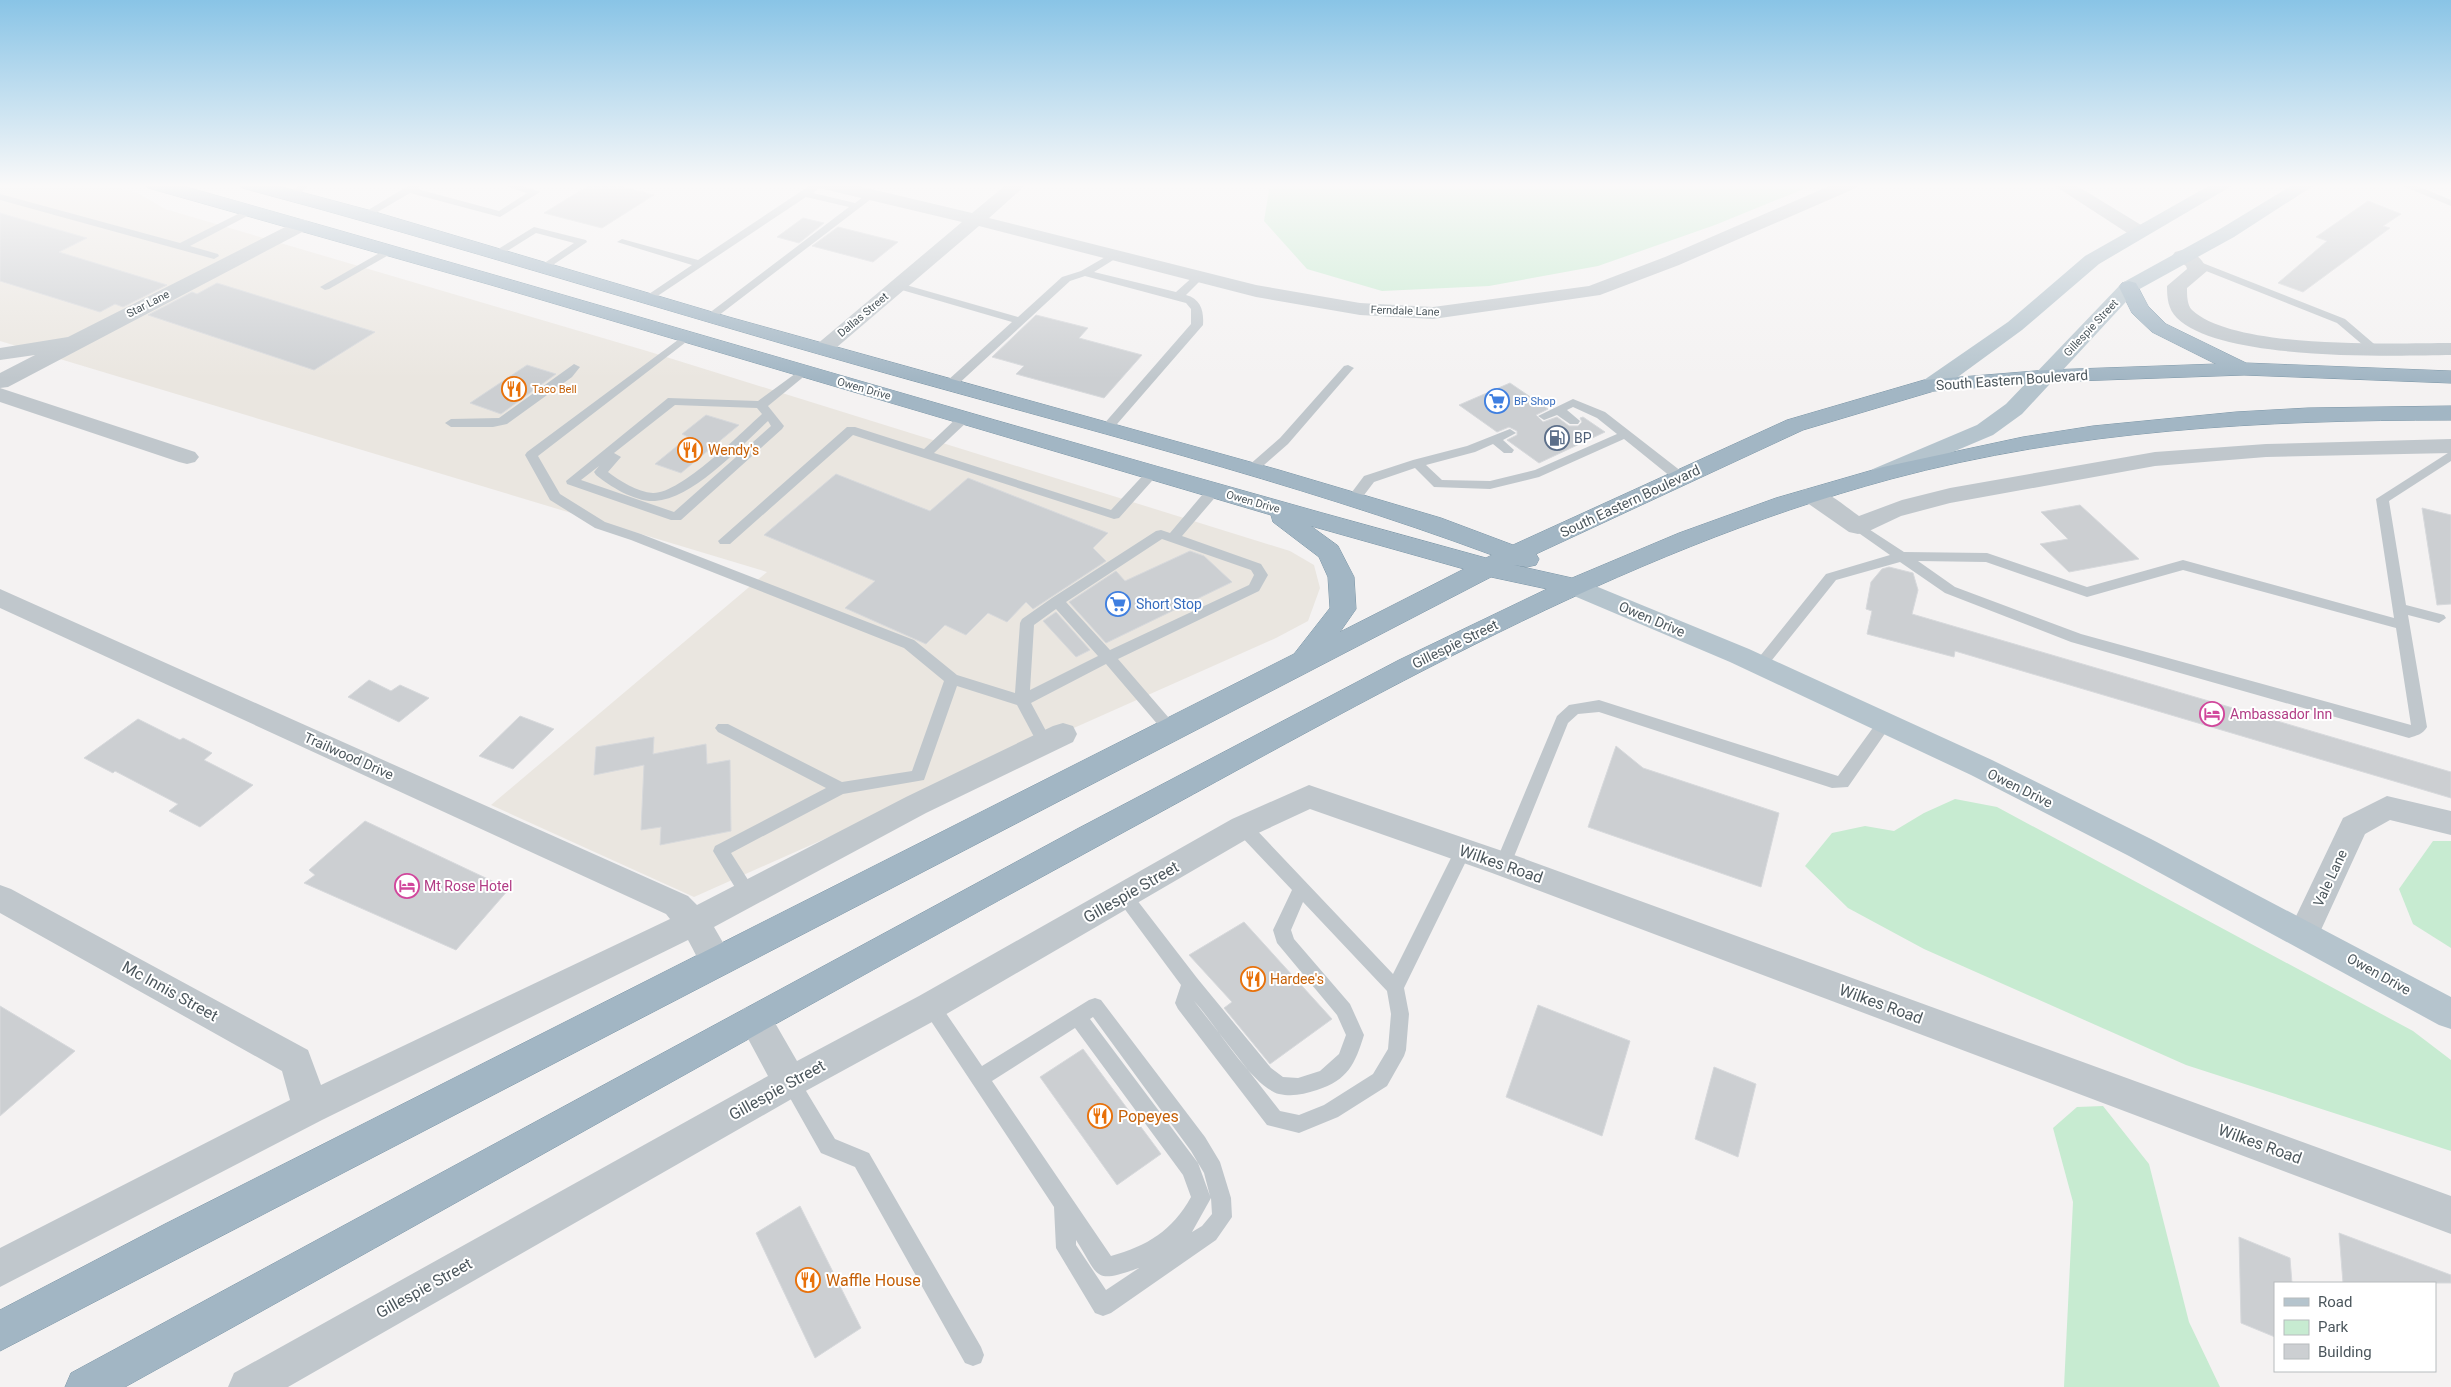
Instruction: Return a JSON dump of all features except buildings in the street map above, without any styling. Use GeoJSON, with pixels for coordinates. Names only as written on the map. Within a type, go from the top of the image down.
{"type":"FeatureCollection","features":[{"type":"Feature","properties":{"kind":"highway","name":"Owen Drive"},"geometry":{"type":"LineString","coordinates":[[386,249],[1269,507],[1490,568],[1576,587]]}},
{"type":"Feature","properties":{"kind":"highway"},"geometry":{"type":"LineString","coordinates":[[444,249],[488,252]]}},
{"type":"Feature","properties":{"kind":"highway","name":"Owen Drive"},"geometry":{"type":"LineString","coordinates":[[477,249],[1353,500],[1517,553],[1560,576],[1576,587]]}},
{"type":"Feature","properties":{"kind":"highway"},"geometry":{"type":"LineString","coordinates":[[2129,287],[2139,310],[2159,328],[2244,369]]}},
{"type":"Feature","properties":{"kind":"highway"},"geometry":{"type":"LineString","coordinates":[[550,296],[578,292],[800,357],[811,356],[823,349]]}},
{"type":"Feature","properties":{"kind":"highway","name":"South Eastern Boulevard"},"geometry":{"type":"LineString","coordinates":[[1517,553],[1795,425],[1932,385],[2047,376],[2244,369],[2451,377]]}},
{"type":"Feature","properties":{"kind":"highway"},"geometry":{"type":"LineString","coordinates":[[1576,587],[1693,536],[1770,507],[1881,474],[1946,458],[2047,439],[2140,427],[2297,415],[2451,413]]}},
{"type":"Feature","properties":{"kind":"highway"},"geometry":{"type":"LineString","coordinates":[[1269,507],[1329,552],[1341,577],[1343,609],[1302,662]]}},
{"type":"Feature","properties":{"kind":"highway"},"geometry":{"type":"LineString","coordinates":[[0,1332],[178,1237],[717,960],[1517,553]]}},
{"type":"Feature","properties":{"kind":"highway","name":"Gillespie Street"},"geometry":{"type":"LineString","coordinates":[[85,1387],[755,1020],[1024,870],[1392,674],[1576,587]]}},
{"type":"Feature","properties":{"kind":"main road"},"geometry":{"type":"LineString","coordinates":[[1932,385],[2015,326],[2092,260],[2111,249]]}},
{"type":"Feature","properties":{"kind":"main road","name":"Gillespie Street"},"geometry":{"type":"LineString","coordinates":[[1881,474],[1986,430],[2014,409],[2047,376],[2129,287],[2188,260],[2204,249]]}},
{"type":"Feature","properties":{"kind":"main road","name":"Owen Drive"},"geometry":{"type":"LineString","coordinates":[[1576,587],[1885,722],[2153,853],[2451,1014]]}},
{"type":"Feature","properties":{"kind":"street","name":"Star Lane"},"geometry":{"type":"LineString","coordinates":[[0,382],[253,249]]}},
{"type":"Feature","properties":{"kind":"street","name":"Dallas Street"},"geometry":{"type":"LineString","coordinates":[[823,349],[943,249]]}},
{"type":"Feature","properties":{"kind":"street","name":"Ferndale Lane"},"geometry":{"type":"LineString","coordinates":[[1089,249],[1256,291],[1360,309],[1433,314],[1593,291],[1700,249]]}},
{"type":"Feature","properties":{"kind":"street"},"geometry":{"type":"LineString","coordinates":[[2188,260],[2197,271],[2177,286],[2177,303],[2186,316],[2212,330],[2254,341],[2374,348],[2451,349]]}},
{"type":"Feature","properties":{"kind":"street","name":"Star Lane"},"geometry":{"type":"LineString","coordinates":[[0,354],[74,342]]}},
{"type":"Feature","properties":{"kind":"street"},"geometry":{"type":"LineString","coordinates":[[0,395],[187,456]]}},
{"type":"Feature","properties":{"kind":"street"},"geometry":{"type":"LineString","coordinates":[[1811,495],[1858,526],[1876,516],[1974,490],[2131,463],[2203,454],[2286,449],[2451,446]]}},
{"type":"Feature","properties":{"kind":"street","name":"Trailwood Drive"},"geometry":{"type":"LineString","coordinates":[[0,598],[677,905],[694,922],[717,960]]}},
{"type":"Feature","properties":{"kind":"street"},"geometry":{"type":"LineString","coordinates":[[0,1268],[310,1108],[694,922],[916,805],[1054,739]]}},
{"type":"Feature","properties":{"kind":"street","name":"Wilkes Road"},"geometry":{"type":"LineString","coordinates":[[1309,796],[1503,864],[2451,1215]]}},
{"type":"Feature","properties":{"kind":"street","name":"Gillespie Street"},"geometry":{"type":"LineString","coordinates":[[248,1387],[790,1082],[932,1006],[1242,827],[1309,796]]}},
{"type":"Feature","properties":{"kind":"street","name":"Vale Lane"},"geometry":{"type":"LineString","coordinates":[[2304,933],[2356,824],[2387,808],[2451,823]]}},
{"type":"Feature","properties":{"kind":"street","name":"Mc Innis Street"},"geometry":{"type":"LineString","coordinates":[[0,898],[296,1061],[310,1108]]}},
{"type":"Feature","properties":{"kind":"street"},"geometry":{"type":"LineString","coordinates":[[755,1020],[790,1082]]}},
{"type":"Feature","properties":{"kind":"lane"},"geometry":{"type":"LineString","coordinates":[[187,249],[214,256]]}},
{"type":"Feature","properties":{"kind":"lane"},"geometry":{"type":"LineString","coordinates":[[488,252],[495,249]]}},
{"type":"Feature","properties":{"kind":"lane"},"geometry":{"type":"LineString","coordinates":[[544,268],[572,249]]}},
{"type":"Feature","properties":{"kind":"lane"},"geometry":{"type":"LineString","coordinates":[[646,249],[700,264]]}},
{"type":"Feature","properties":{"kind":"lane"},"geometry":{"type":"LineString","coordinates":[[650,298],[723,249]]}},
{"type":"Feature","properties":{"kind":"lane"},"geometry":{"type":"LineString","coordinates":[[710,317],[801,249]]}},
{"type":"Feature","properties":{"kind":"lane"},"geometry":{"type":"LineString","coordinates":[[325,287],[390,250]]}},
{"type":"Feature","properties":{"kind":"lane"},"geometry":{"type":"LineString","coordinates":[[951,384],[1066,279],[1085,272],[1114,255]]}},
{"type":"Feature","properties":{"kind":"lane"},"geometry":{"type":"LineString","coordinates":[[2188,260],[2341,321],[2374,348]]}},
{"type":"Feature","properties":{"kind":"lane"},"geometry":{"type":"LineString","coordinates":[[1085,272],[1178,296],[1194,302],[1199,314],[1197,325],[1107,428]]}},
{"type":"Feature","properties":{"kind":"lane"},"geometry":{"type":"LineString","coordinates":[[1178,296],[1200,276]]}},
{"type":"Feature","properties":{"kind":"lane"},"geometry":{"type":"LineString","coordinates":[[899,286],[1021,320]]}},
{"type":"Feature","properties":{"kind":"lane"},"geometry":{"type":"LineString","coordinates":[[686,337],[532,455],[555,497],[600,525],[909,644],[952,679],[1022,701],[1054,739]]}},
{"type":"Feature","properties":{"kind":"lane"},"geometry":{"type":"LineString","coordinates":[[451,423],[493,423],[503,421],[568,375],[574,367]]}},
{"type":"Feature","properties":{"kind":"lane"},"geometry":{"type":"LineString","coordinates":[[1252,470],[1284,441],[1348,368]]}},
{"type":"Feature","properties":{"kind":"lane"},"geometry":{"type":"LineString","coordinates":[[684,401],[600,472],[614,484],[655,497],[669,494],[682,488],[703,471],[803,372]]}},
{"type":"Feature","properties":{"kind":"lane"},"geometry":{"type":"LineString","coordinates":[[550,489],[572,482],[672,401],[765,409],[778,426],[676,517],[572,482]]}},
{"type":"Feature","properties":{"kind":"lane"},"geometry":{"type":"LineString","coordinates":[[1544,416],[1573,403],[1601,415],[1681,478]]}},
{"type":"Feature","properties":{"kind":"lane"},"geometry":{"type":"LineString","coordinates":[[1558,410],[1574,421]]}},
{"type":"Feature","properties":{"kind":"lane"},"geometry":{"type":"LineString","coordinates":[[926,454],[964,418]]}},
{"type":"Feature","properties":{"kind":"lane"},"geometry":{"type":"LineString","coordinates":[[725,541],[851,430],[1114,515],[1153,473]]}},
{"type":"Feature","properties":{"kind":"lane"},"geometry":{"type":"LineString","coordinates":[[1353,500],[1369,479],[1494,440],[1510,432]]}},
{"type":"Feature","properties":{"kind":"lane"},"geometry":{"type":"LineString","coordinates":[[1416,463],[1439,484],[1490,485],[1540,474],[1556,458],[1585,452],[1601,438],[1624,435]]}},
{"type":"Feature","properties":{"kind":"lane"},"geometry":{"type":"LineString","coordinates":[[1494,440],[1508,450]]}},
{"type":"Feature","properties":{"kind":"lane"},"geometry":{"type":"LineString","coordinates":[[1574,444],[1585,452]]}},
{"type":"Feature","properties":{"kind":"lane"},"geometry":{"type":"LineString","coordinates":[[1858,526],[1950,590],[2076,638],[2409,732],[2419,727],[2382,499],[2451,455]]}},
{"type":"Feature","properties":{"kind":"lane"},"geometry":{"type":"LineString","coordinates":[[1528,465],[1540,474]]}},
{"type":"Feature","properties":{"kind":"lane"},"geometry":{"type":"LineString","coordinates":[[1173,538],[1213,491]]}},
{"type":"Feature","properties":{"kind":"lane"},"geometry":{"type":"LineString","coordinates":[[1160,534],[1256,567],[1261,576],[1254,588],[1108,657],[1022,701],[1027,622],[1056,600],[1160,534]]}},
{"type":"Feature","properties":{"kind":"lane"},"geometry":{"type":"LineString","coordinates":[[1759,666],[1831,576],[1903,556],[1987,558],[2087,592],[2183,565],[2402,625]]}},
{"type":"Feature","properties":{"kind":"lane"},"geometry":{"type":"LineString","coordinates":[[1056,600],[1170,729]]}},
{"type":"Feature","properties":{"kind":"lane"},"geometry":{"type":"LineString","coordinates":[[2400,608],[2439,618]]}},
{"type":"Feature","properties":{"kind":"lane"},"geometry":{"type":"LineString","coordinates":[[748,894],[721,851],[840,788],[918,776],[952,679]]}},
{"type":"Feature","properties":{"kind":"lane"},"geometry":{"type":"LineString","coordinates":[[1503,864],[1562,720],[1574,709],[1599,706],[1832,782],[1842,783],[1885,722]]}},
{"type":"Feature","properties":{"kind":"lane"},"geometry":{"type":"LineString","coordinates":[[723,728],[840,788]]}},
{"type":"Feature","properties":{"kind":"lane"},"geometry":{"type":"LineString","coordinates":[[1191,984],[1184,1003],[1274,1119],[1299,1124],[1331,1112],[1380,1080],[1398,1050],[1400,1014],[1395,988],[1242,827]]}},
{"type":"Feature","properties":{"kind":"lane"},"geometry":{"type":"LineString","coordinates":[[1395,988],[1463,851]]}},
{"type":"Feature","properties":{"kind":"lane"},"geometry":{"type":"LineString","coordinates":[[1124,896],[1191,984],[1264,1074],[1279,1086],[1298,1087],[1326,1078],[1347,1059],[1355,1035],[1344,1010],[1286,943],[1282,930],[1301,888]]}},
{"type":"Feature","properties":{"kind":"lane"},"geometry":{"type":"LineString","coordinates":[[932,1006],[1106,1268],[1135,1260],[1175,1239],[1191,1220],[1201,1198],[1191,1170],[1078,1017]]}},
{"type":"Feature","properties":{"kind":"lane"},"geometry":{"type":"LineString","coordinates":[[980,1078],[1094,1006],[1198,1144],[1213,1169],[1221,1198],[1222,1217],[1210,1233],[1103,1305],[1066,1248],[1064,1204]]}},
{"type":"Feature","properties":{"kind":"lane"},"geometry":{"type":"LineString","coordinates":[[790,1082],[828,1146],[862,1160],[973,1355]]}},
{"type":"Feature","properties":{"kind":"shaded area"},"geometry":{"type":"Polygon","coordinates":[[[0,249],[300,249],[647,351],[1290,551],[1314,565],[1320,588],[1308,621],[1276,638],[694,897],[491,805],[767,572],[0,341],[0,249]]]}},
{"type":"Feature","properties":{"kind":"green space"},"geometry":{"type":"Polygon","coordinates":[[[1289,249],[1647,249],[1598,266],[1489,286],[1382,291],[1307,269],[1289,249]]]}},
{"type":"Feature","properties":{"kind":"green space"},"geometry":{"type":"Polygon","coordinates":[[[1955,799],[1997,807],[2413,1031],[2451,1060],[2451,1151],[2186,1065],[1924,949],[1848,908],[1805,866],[1832,833],[1865,826],[1894,831],[1924,813],[1955,799]]]}},
{"type":"Feature","properties":{"kind":"green space"},"geometry":{"type":"Polygon","coordinates":[[[2433,841],[2451,841],[2451,948],[2413,924],[2399,889],[2433,841]]]}},
{"type":"Feature","properties":{"kind":"green space"},"geometry":{"type":"Polygon","coordinates":[[[2103,1106],[2149,1164],[2189,1322],[2220,1387],[2064,1387],[2073,1202],[2053,1128],[2077,1107],[2103,1106]]]}},
{"type":"Feature","properties":{"kind":"place","name":"Taco Bell"},"geometry":{"type":"Point","coordinates":[514,389]}},
{"type":"Feature","properties":{"kind":"place","name":"BP Shop"},"geometry":{"type":"Point","coordinates":[1497,401]}},
{"type":"Feature","properties":{"kind":"place","name":"BP"},"geometry":{"type":"Point","coordinates":[1557,438]}},
{"type":"Feature","properties":{"kind":"place","name":"Wendy's"},"geometry":{"type":"Point","coordinates":[690,450]}},
{"type":"Feature","properties":{"kind":"place","name":"Short Stop"},"geometry":{"type":"Point","coordinates":[1118,604]}},
{"type":"Feature","properties":{"kind":"place","name":"Ambassador Inn"},"geometry":{"type":"Point","coordinates":[2212,714]}},
{"type":"Feature","properties":{"kind":"place","name":"Mt Rose Hotel"},"geometry":{"type":"Point","coordinates":[407,886]}},
{"type":"Feature","properties":{"kind":"place","name":"Hardee's"},"geometry":{"type":"Point","coordinates":[1253,979]}},
{"type":"Feature","properties":{"kind":"place","name":"Popeyes"},"geometry":{"type":"Point","coordinates":[1100,1116]}},
{"type":"Feature","properties":{"kind":"place","name":"Waffle House"},"geometry":{"type":"Point","coordinates":[808,1280]}}]}
